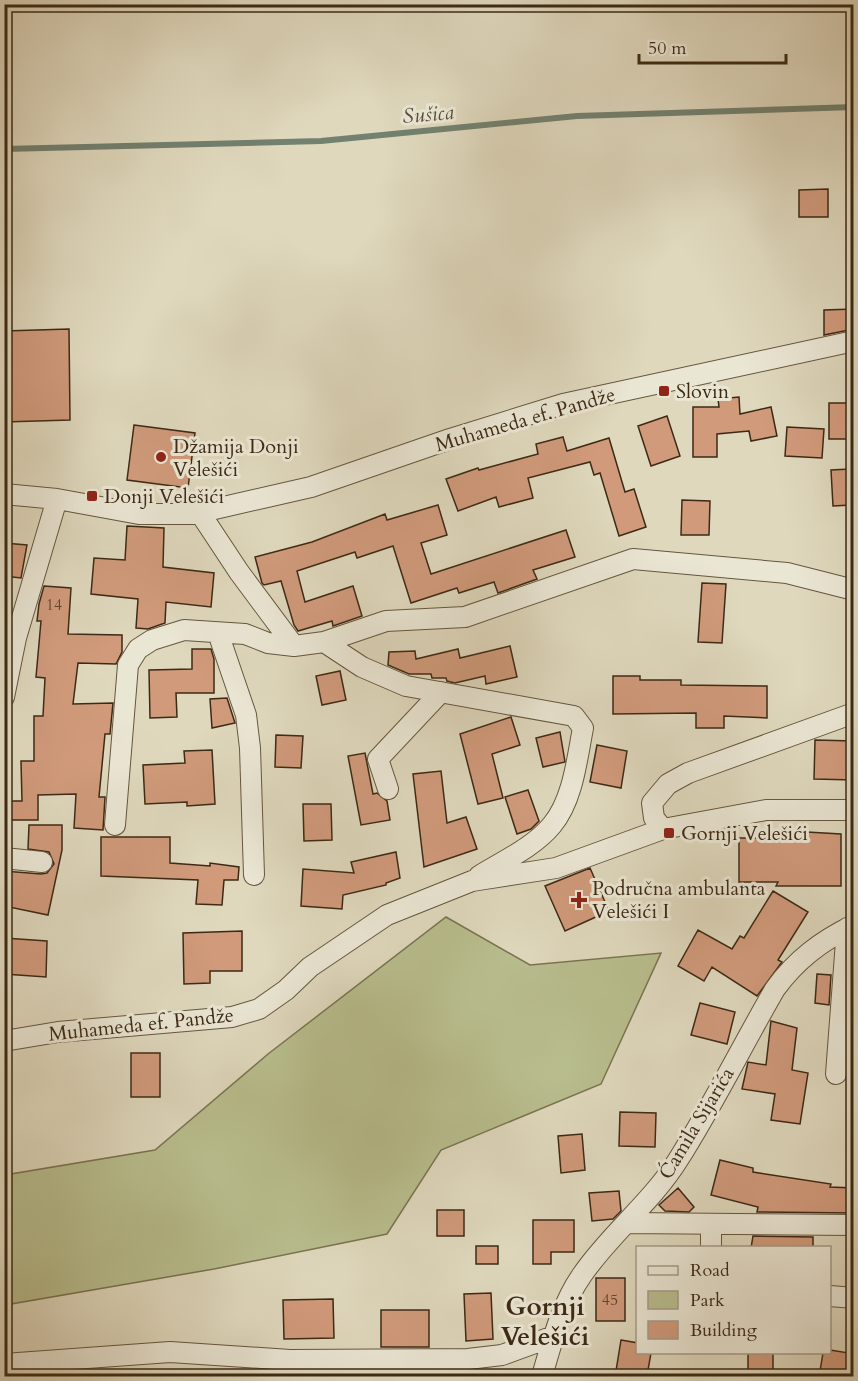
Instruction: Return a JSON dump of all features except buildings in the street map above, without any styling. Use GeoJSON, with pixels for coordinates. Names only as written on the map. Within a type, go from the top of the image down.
{"type":"FeatureCollection","features":[{"type":"Feature","properties":{"kind":"street","name":"Muhameda ef. Pandže"},"geometry":{"type":"LineString","coordinates":[[4,494],[57,499],[139,514],[200,513],[311,487],[450,439],[563,404],[854,341]]}},
{"type":"Feature","properties":{"kind":"street"},"geometry":{"type":"LineString","coordinates":[[4,697],[10,638],[57,499]]}},
{"type":"Feature","properties":{"kind":"street"},"geometry":{"type":"LineString","coordinates":[[200,513],[239,572],[294,646]]}},
{"type":"Feature","properties":{"kind":"street"},"geometry":{"type":"LineString","coordinates":[[115,825],[128,665],[138,649],[152,640],[184,630],[244,634],[268,643],[294,646],[324,642],[386,621],[465,617],[633,558],[788,573],[854,590]]}},
{"type":"Feature","properties":{"kind":"street"},"geometry":{"type":"LineString","coordinates":[[218,633],[246,715],[250,748],[254,875]]}},
{"type":"Feature","properties":{"kind":"street"},"geometry":{"type":"LineString","coordinates":[[324,642],[362,667],[406,686],[574,716],[583,728],[573,777],[552,825],[523,849],[472,881]]}},
{"type":"Feature","properties":{"kind":"street"},"geometry":{"type":"LineString","coordinates":[[388,789],[378,759],[441,692]]}},
{"type":"Feature","properties":{"kind":"street"},"geometry":{"type":"LineString","coordinates":[[663,829],[654,818],[652,803],[668,784],[688,773],[854,713]]}},
{"type":"Feature","properties":{"kind":"street","name":"Muhameda ef. Pandže"},"geometry":{"type":"LineString","coordinates":[[4,1041],[58,1032],[232,1017],[259,1009],[285,990],[310,967],[387,915],[472,881],[556,868],[663,829],[766,810],[853,809]]}},
{"type":"Feature","properties":{"kind":"street"},"geometry":{"type":"LineString","coordinates":[[4,858],[42,862]]}},
{"type":"Feature","properties":{"kind":"street"},"geometry":{"type":"LineString","coordinates":[[836,1074],[850,926]]}},
{"type":"Feature","properties":{"kind":"street","name":"Ćamila Sijarića"},"geometry":{"type":"LineString","coordinates":[[542,1377],[554,1336],[580,1277],[600,1252],[629,1223],[678,1161],[775,989],[789,970],[807,954],[850,926]]}},
{"type":"Feature","properties":{"kind":"street"},"geometry":{"type":"LineString","coordinates":[[629,1223],[854,1225]]}},
{"type":"Feature","properties":{"kind":"street"},"geometry":{"type":"LineString","coordinates":[[711,1224],[711,1246]]}},
{"type":"Feature","properties":{"kind":"street"},"geometry":{"type":"LineString","coordinates":[[831,1296],[854,1298]]}},
{"type":"Feature","properties":{"kind":"street"},"geometry":{"type":"LineString","coordinates":[[4,1364],[170,1352],[290,1360],[468,1359],[502,1355],[554,1336]]}},
{"type":"Feature","properties":{"kind":"green space"},"geometry":{"type":"Polygon","coordinates":[[[446,917],[530,965],[661,953],[601,1084],[441,1150],[387,1234],[214,1269],[5,1305],[5,1175],[155,1150],[268,1054],[446,917]]]}},
{"type":"Feature","properties":{"kind":"waterway","name":"Sušica"},"geometry":{"type":"LineString","coordinates":[[4,149],[321,141],[577,116],[854,107]]}},
{"type":"Feature","properties":{"kind":"place","name":"Slovin"},"geometry":{"type":"Point","coordinates":[664,391]}},
{"type":"Feature","properties":{"kind":"place","name":"Džamija Donji Velešići"},"geometry":{"type":"Point","coordinates":[161,457]}},
{"type":"Feature","properties":{"kind":"place","name":"Donji Velešići"},"geometry":{"type":"Point","coordinates":[92,496]}},
{"type":"Feature","properties":{"kind":"place","name":"Gornji Velešići"},"geometry":{"type":"Point","coordinates":[669,833]}},
{"type":"Feature","properties":{"kind":"place","name":"Područna ambulanta Velešići I"},"geometry":{"type":"Point","coordinates":[579,900]}},
{"type":"Feature","properties":{"kind":"district","name":"Gornji Velešići"},"geometry":{"type":"Point","coordinates":[545,1321]}}]}
